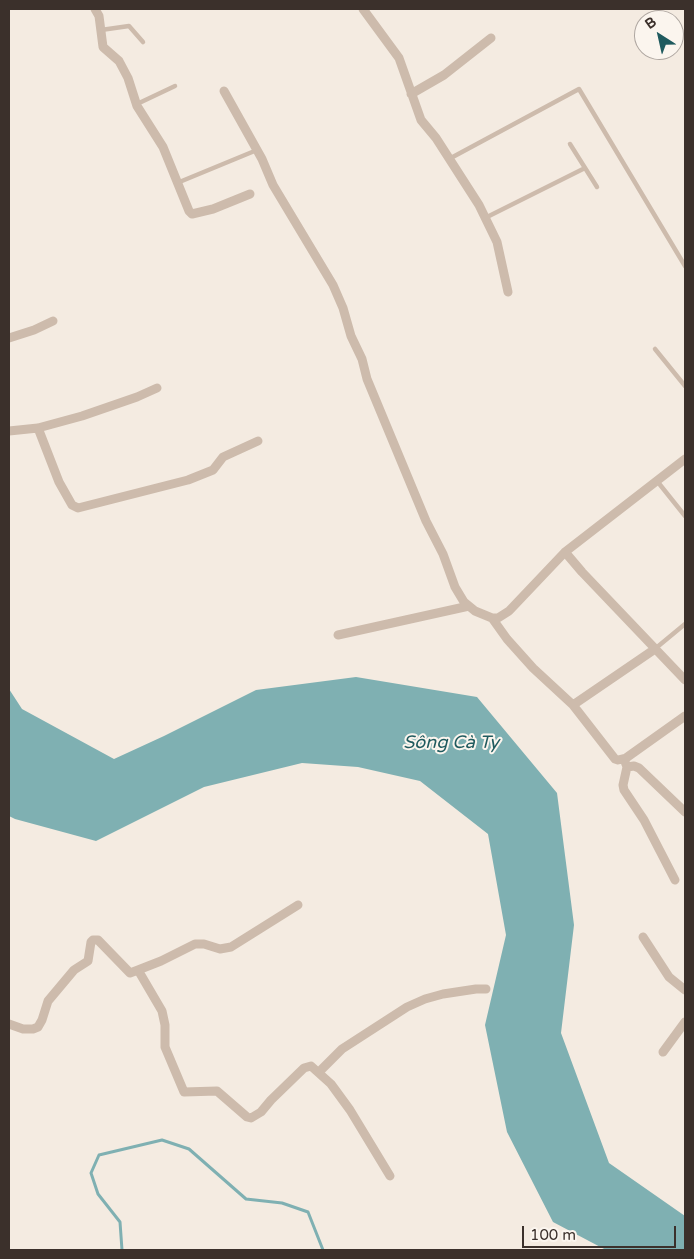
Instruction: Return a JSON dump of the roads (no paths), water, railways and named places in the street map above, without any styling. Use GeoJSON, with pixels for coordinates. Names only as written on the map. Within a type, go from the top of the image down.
{"type":"FeatureCollection","features":[{"type":"Feature","properties":{"kind":"street"},"geometry":{"type":"LineString","coordinates":[[95,9],[103,47],[119,61],[133,89],[136,104],[163,147],[186,206],[192,214],[213,209],[250,194]]}},
{"type":"Feature","properties":{"kind":"street"},"geometry":{"type":"LineString","coordinates":[[363,9],[399,58],[422,120],[436,138],[485,218],[501,254],[508,292]]}},
{"type":"Feature","properties":{"kind":"street"},"geometry":{"type":"LineString","coordinates":[[411,94],[444,75],[492,38]]}},
{"type":"Feature","properties":{"kind":"street"},"geometry":{"type":"LineString","coordinates":[[224,91],[257,150],[273,185],[336,291],[351,336],[362,360],[367,379],[426,521],[443,554],[456,587],[468,606],[492,618],[498,618],[509,611],[565,552],[685,459]]}},
{"type":"Feature","properties":{"kind":"street"},"geometry":{"type":"LineString","coordinates":[[9,338],[34,330],[53,320]]}},
{"type":"Feature","properties":{"kind":"street"},"geometry":{"type":"LineString","coordinates":[[9,431],[38,428],[82,416],[137,398],[157,388]]}},
{"type":"Feature","properties":{"kind":"street"},"geometry":{"type":"LineString","coordinates":[[38,428],[59,482],[72,505],[78,508],[188,480],[213,470],[224,456],[258,441]]}},
{"type":"Feature","properties":{"kind":"street"},"geometry":{"type":"LineString","coordinates":[[565,552],[685,680]]}},
{"type":"Feature","properties":{"kind":"street"},"geometry":{"type":"LineString","coordinates":[[338,634],[468,606]]}},
{"type":"Feature","properties":{"kind":"street"},"geometry":{"type":"LineString","coordinates":[[492,618],[533,668],[573,705],[615,759],[640,768],[685,812]]}},
{"type":"Feature","properties":{"kind":"street"},"geometry":{"type":"LineString","coordinates":[[573,705],[655,649]]}},
{"type":"Feature","properties":{"kind":"street"},"geometry":{"type":"LineString","coordinates":[[675,880],[649,828],[623,786],[625,763],[685,716]]}},
{"type":"Feature","properties":{"kind":"street"},"geometry":{"type":"LineString","coordinates":[[9,1024],[29,1030],[39,1025],[48,1001],[74,970],[88,961],[89,944],[93,940],[100,942],[130,973],[161,961],[195,944],[204,944],[220,949],[231,947],[298,905]]}},
{"type":"Feature","properties":{"kind":"street"},"geometry":{"type":"LineString","coordinates":[[643,937],[668,977],[685,990]]}},
{"type":"Feature","properties":{"kind":"street"},"geometry":{"type":"LineString","coordinates":[[138,970],[162,1012],[165,1026],[165,1047],[184,1092],[217,1091],[247,1117],[251,1118],[261,1112],[304,1068],[311,1066],[320,1072],[331,1084],[350,1110],[390,1176]]}},
{"type":"Feature","properties":{"kind":"street"},"geometry":{"type":"LineString","coordinates":[[320,1072],[342,1049],[407,1007],[443,994],[486,989]]}},
{"type":"Feature","properties":{"kind":"street"},"geometry":{"type":"LineString","coordinates":[[663,1052],[685,1022]]}},
{"type":"Feature","properties":{"kind":"lane"},"geometry":{"type":"LineString","coordinates":[[100,30],[129,26],[143,42]]}},
{"type":"Feature","properties":{"kind":"lane"},"geometry":{"type":"LineString","coordinates":[[136,104],[175,86]]}},
{"type":"Feature","properties":{"kind":"lane"},"geometry":{"type":"LineString","coordinates":[[449,160],[579,89],[685,266]]}},
{"type":"Feature","properties":{"kind":"lane"},"geometry":{"type":"LineString","coordinates":[[570,144],[597,187]]}},
{"type":"Feature","properties":{"kind":"lane"},"geometry":{"type":"LineString","coordinates":[[177,183],[257,150]]}},
{"type":"Feature","properties":{"kind":"lane"},"geometry":{"type":"LineString","coordinates":[[485,218],[585,168]]}},
{"type":"Feature","properties":{"kind":"lane"},"geometry":{"type":"LineString","coordinates":[[656,349],[685,386]]}},
{"type":"Feature","properties":{"kind":"lane"},"geometry":{"type":"LineString","coordinates":[[657,481],[685,516]]}},
{"type":"Feature","properties":{"kind":"lane"},"geometry":{"type":"LineString","coordinates":[[655,649],[685,624]]}},
{"type":"Feature","properties":{"kind":"water","name":"Sông Cà Ty"},"geometry":{"type":"Polygon","coordinates":[[[356,677],[477,697],[557,793],[574,925],[561,1033],[609,1163],[685,1216],[685,1250],[606,1250],[553,1222],[507,1132],[485,1025],[506,935],[488,834],[420,781],[358,767],[302,763],[204,787],[96,841],[9,816],[9,689],[22,709],[114,759],[256,690],[356,677]]]}},
{"type":"Feature","properties":{"kind":"waterway"},"geometry":{"type":"LineString","coordinates":[[122,1250],[120,1222],[98,1194],[91,1173],[99,1155],[162,1140],[189,1149],[246,1199],[282,1203],[308,1212],[323,1250]]}}]}
